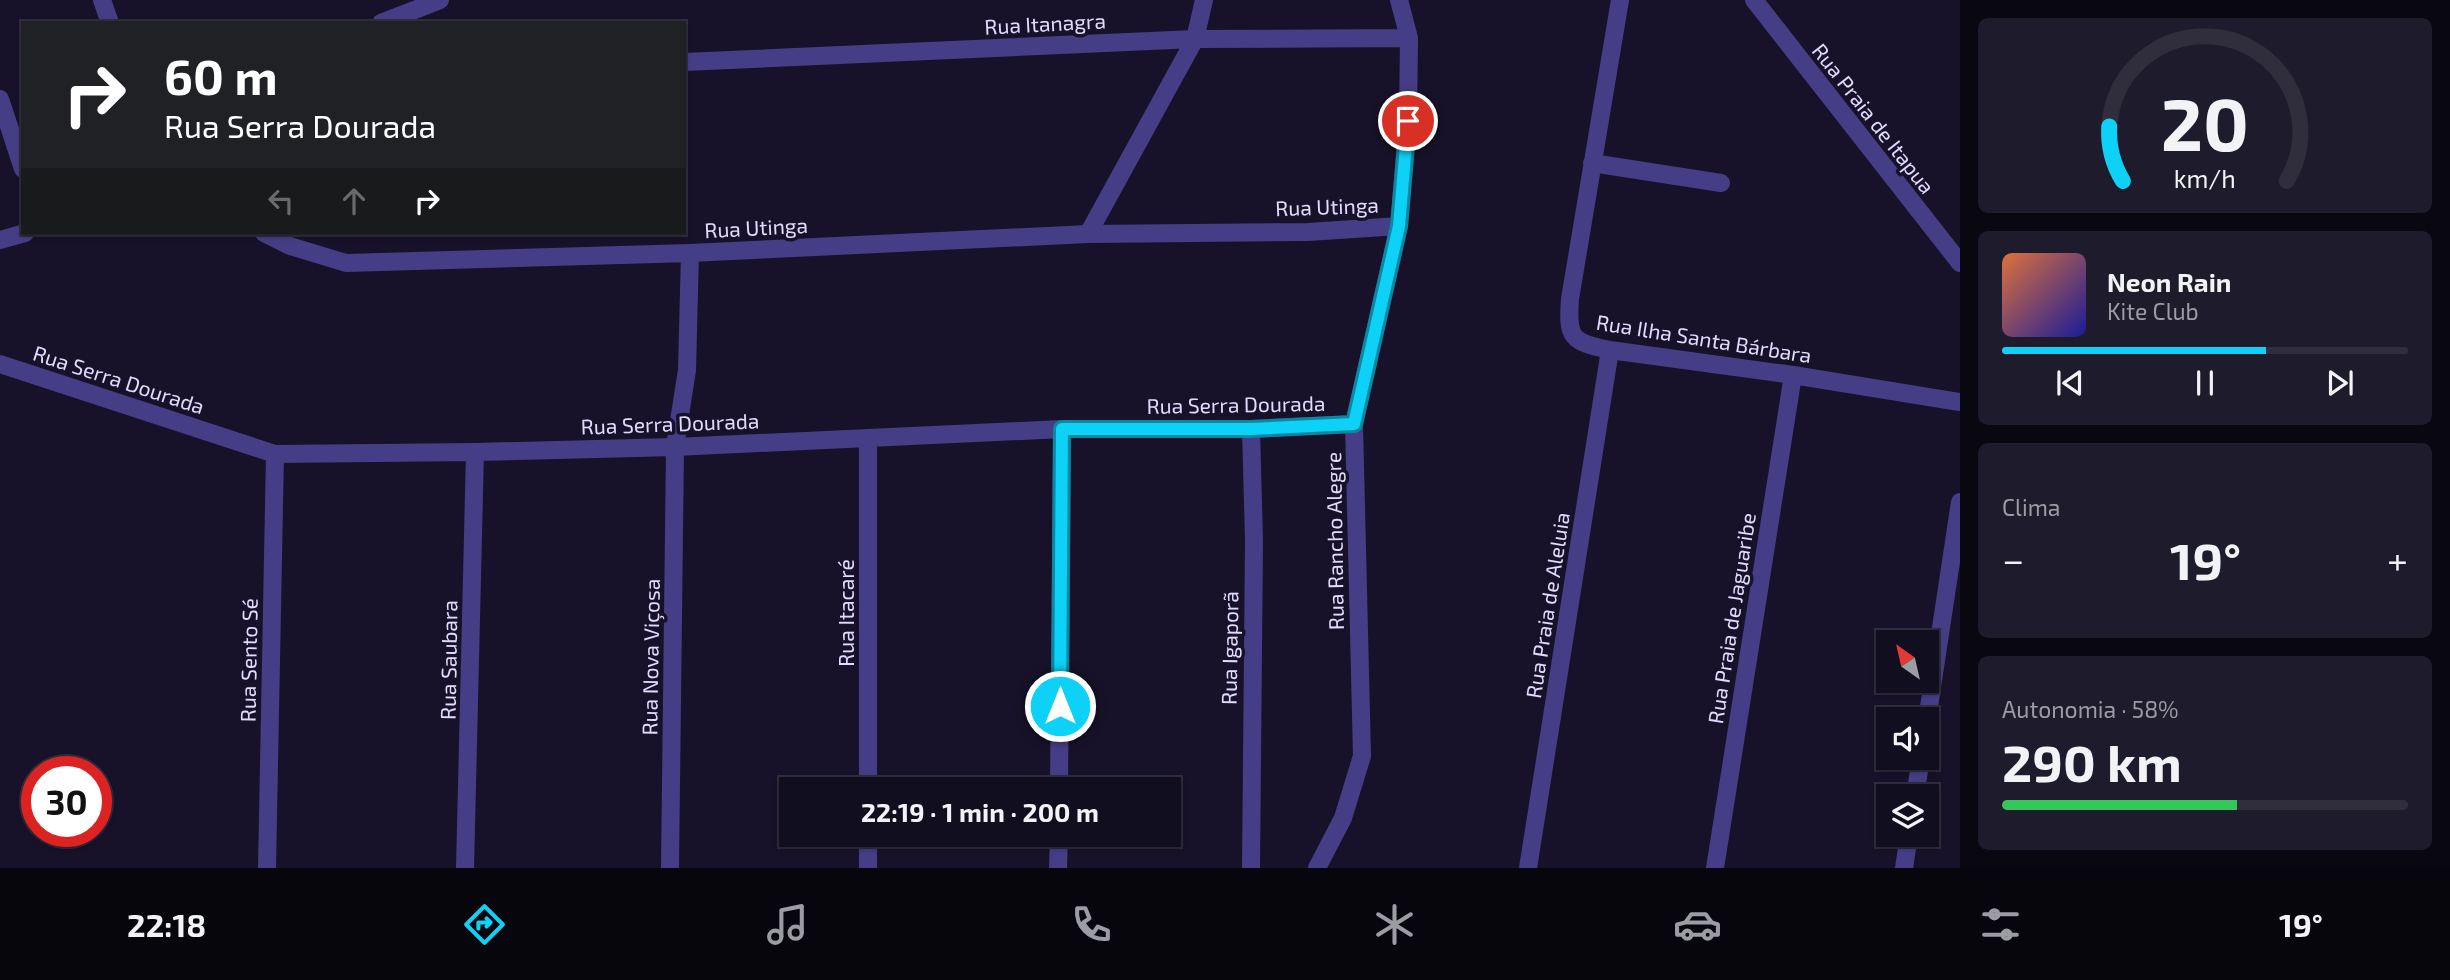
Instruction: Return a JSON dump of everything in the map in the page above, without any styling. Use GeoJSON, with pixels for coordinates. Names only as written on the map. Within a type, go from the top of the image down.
{"type":"FeatureCollection","features":[{"type":"Feature","properties":{"kind":"street"},"geometry":{"type":"LineString","coordinates":[[102,0],[109,21]]}},
{"type":"Feature","properties":{"kind":"street"},"geometry":{"type":"LineString","coordinates":[[390,21],[419,15],[440,0]]}},
{"type":"Feature","properties":{"kind":"street"},"geometry":{"type":"LineString","coordinates":[[1088,234],[1195,39],[1204,0]]}},
{"type":"Feature","properties":{"kind":"street","name":"Rua Rancho Alegre"},"geometry":{"type":"LineString","coordinates":[[1317,868],[1343,818],[1362,756],[1354,424],[1399,226],[1408,121],[1409,38],[1399,0]]}},
{"type":"Feature","properties":{"kind":"street","name":"Rua Ilha Santa Bárbara"},"geometry":{"type":"LineString","coordinates":[[1620,0],[1570,299],[1569,329],[1578,339],[1591,346],[1793,374],[1960,402]]}},
{"type":"Feature","properties":{"kind":"street","name":"Rua Praia de Itapua"},"geometry":{"type":"LineString","coordinates":[[1754,0],[1960,263]]}},
{"type":"Feature","properties":{"kind":"street","name":"Rua Itanagra"},"geometry":{"type":"LineString","coordinates":[[686,62],[1195,39],[1409,38]]}},
{"type":"Feature","properties":{"kind":"street"},"geometry":{"type":"LineString","coordinates":[[0,99],[21,163]]}},
{"type":"Feature","properties":{"kind":"street"},"geometry":{"type":"LineString","coordinates":[[1592,163],[1721,183]]}},
{"type":"Feature","properties":{"kind":"street","name":"Rua Utinga"},"geometry":{"type":"LineString","coordinates":[[268,235],[290,246],[346,262],[690,253],[1088,234],[1308,232],[1399,226]]}},
{"type":"Feature","properties":{"kind":"street"},"geometry":{"type":"LineString","coordinates":[[0,240],[21,234]]}},
{"type":"Feature","properties":{"kind":"street","name":"Rua Nova Viçosa"},"geometry":{"type":"LineString","coordinates":[[670,868],[675,447],[687,370],[690,253]]}},
{"type":"Feature","properties":{"kind":"street","name":"Rua Praia de Aleluia"},"geometry":{"type":"LineString","coordinates":[[1528,868],[1610,349]]}},
{"type":"Feature","properties":{"kind":"street","name":"Rua Serra Dourada"},"geometry":{"type":"LineString","coordinates":[[0,364],[275,454],[475,453],[675,447],[1062,429],[1251,429],[1354,424]]}},
{"type":"Feature","properties":{"kind":"street","name":"Rua Praia de Jaguaribe"},"geometry":{"type":"LineString","coordinates":[[1715,868],[1793,374]]}},
{"type":"Feature","properties":{"kind":"street"},"geometry":{"type":"LineString","coordinates":[[1059,777],[1062,429]]}},
{"type":"Feature","properties":{"kind":"street","name":"Rua Igaporã"},"geometry":{"type":"LineString","coordinates":[[1251,429],[1254,541],[1251,868]]}},
{"type":"Feature","properties":{"kind":"street","name":"Rua Itacaré"},"geometry":{"type":"LineString","coordinates":[[868,438],[868,777]]}},
{"type":"Feature","properties":{"kind":"street","name":"Rua Saubara"},"geometry":{"type":"LineString","coordinates":[[466,868],[475,453]]}},
{"type":"Feature","properties":{"kind":"street","name":"Rua Sento Sé"},"geometry":{"type":"LineString","coordinates":[[267,868],[275,454]]}},
{"type":"Feature","properties":{"kind":"street"},"geometry":{"type":"LineString","coordinates":[[1929,707],[1960,502]]}},
{"type":"Feature","properties":{"kind":"street"},"geometry":{"type":"LineString","coordinates":[[868,847],[868,868]]}},
{"type":"Feature","properties":{"kind":"street"},"geometry":{"type":"LineString","coordinates":[[1058,868],[1059,847]]}},
{"type":"Feature","properties":{"kind":"street"},"geometry":{"type":"LineString","coordinates":[[1904,868],[1907,847]]}},
{"type":"Feature","properties":{"kind":"route"},"geometry":{"type":"LineString","coordinates":[[1060,706],[1062,429],[1251,429],[1354,424],[1399,226],[1408,121]]}}]}
